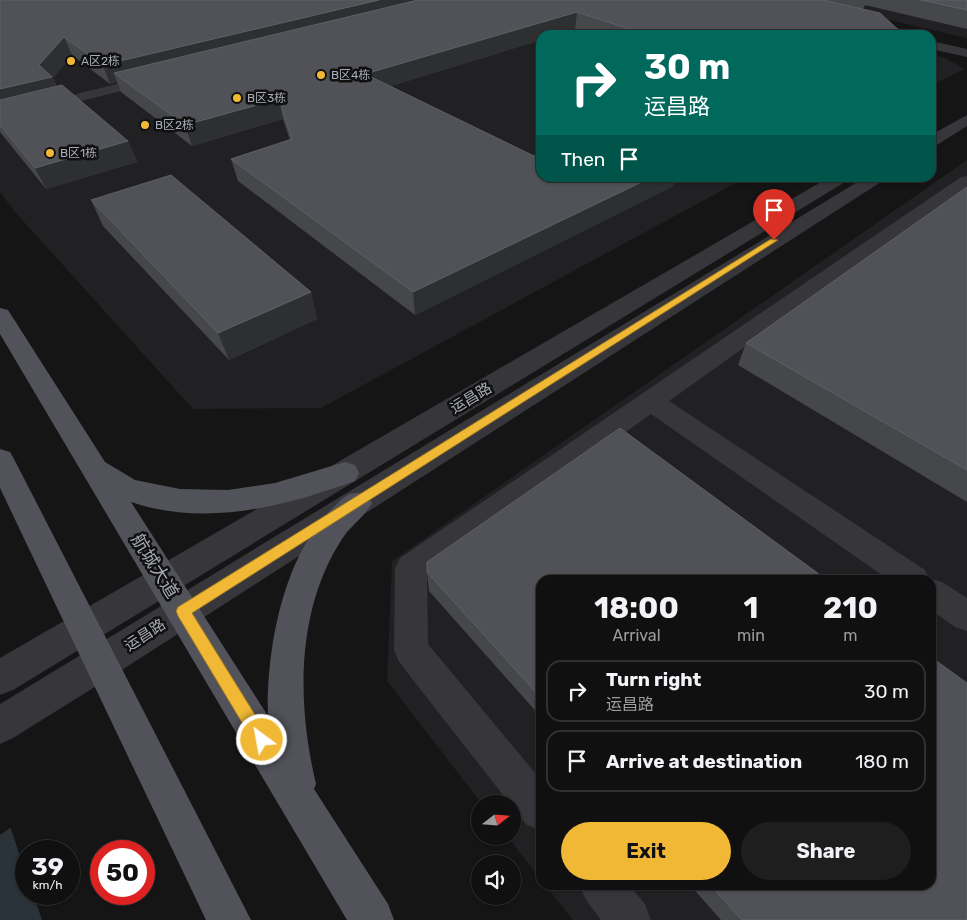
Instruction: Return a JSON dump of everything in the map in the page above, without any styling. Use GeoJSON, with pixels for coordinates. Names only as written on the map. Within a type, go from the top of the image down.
{"type":"FeatureCollection","features":[{"type":"Feature","properties":{"kind":"main road","name":"航城大道"},"geometry":{"type":"LineString","coordinates":[[0,315],[372,920]]}},
{"type":"Feature","properties":{"kind":"main road"},"geometry":{"type":"LineString","coordinates":[[0,459],[229,920]]}},
{"type":"Feature","properties":{"kind":"main road"},"geometry":{"type":"LineString","coordinates":[[94,467],[129,490],[172,500],[218,502],[262,499],[305,489],[351,488],[308,572],[294,614],[286,674],[287,737],[300,803]]}},
{"type":"Feature","properties":{"kind":"street"},"geometry":{"type":"LineString","coordinates":[[877,30],[855,23],[889,30]]}},
{"type":"Feature","properties":{"kind":"street"},"geometry":{"type":"LineString","coordinates":[[936,40],[967,48]]}},
{"type":"Feature","properties":{"kind":"street"},"geometry":{"type":"LineString","coordinates":[[936,46],[967,53]]}},
{"type":"Feature","properties":{"kind":"street"},"geometry":{"type":"LineString","coordinates":[[0,117],[174,74]]}},
{"type":"Feature","properties":{"kind":"street"},"geometry":{"type":"LineString","coordinates":[[936,139],[967,119]]}},
{"type":"Feature","properties":{"kind":"street"},"geometry":{"type":"LineString","coordinates":[[536,805],[410,650],[411,568],[967,181]]}},
{"type":"Feature","properties":{"kind":"street","name":"运昌路"},"geometry":{"type":"LineString","coordinates":[[0,725],[183,611],[351,488],[834,182]]}},
{"type":"Feature","properties":{"kind":"street","name":"运昌路"},"geometry":{"type":"LineString","coordinates":[[10,672],[164,581],[351,488],[867,182]]}},
{"type":"Feature","properties":{"kind":"street"},"geometry":{"type":"LineString","coordinates":[[650,402],[907,575]]}},
{"type":"Feature","properties":{"kind":"street"},"geometry":{"type":"LineString","coordinates":[[936,595],[967,616]]}},
{"type":"Feature","properties":{"kind":"street"},"geometry":{"type":"LineString","coordinates":[[605,890],[629,920]]}},
{"type":"Feature","properties":{"kind":"shaded area"},"geometry":{"type":"Polygon","coordinates":[[[0,0],[727,0],[842,30],[536,30],[536,182],[738,182],[321,408],[193,409],[15,212],[0,192],[0,0]]]}},
{"type":"Feature","properties":{"kind":"shaded area"},"geometry":{"type":"Polygon","coordinates":[[[803,0],[967,0],[967,38],[936,30],[803,0]]]}},
{"type":"Feature","properties":{"kind":"shaded area"},"geometry":{"type":"Polygon","coordinates":[[[936,55],[943,57],[965,69],[936,83],[936,55]]]}},
{"type":"Feature","properties":{"kind":"shaded area"},"geometry":{"type":"Polygon","coordinates":[[[967,160],[967,920],[573,920],[549,890],[936,890],[936,575],[536,575],[536,874],[514,845],[521,845],[521,795],[475,795],[387,681],[392,561],[967,160]]]}},
{"type":"Feature","properties":{"kind":"shaded area"},"geometry":{"type":"Polygon","coordinates":[[[0,796],[15,841],[15,905],[37,905],[42,920],[0,920],[0,796]]]}},
{"type":"Feature","properties":{"kind":"pier"},"geometry":{"type":"Polygon","coordinates":[[[0,794],[13,826],[0,835],[0,794]]]}},
{"type":"Feature","properties":{"kind":"building"},"geometry":{"type":"Polygon","coordinates":[[[0,0],[379,0],[103,65],[64,37],[39,65],[52,77],[0,89],[0,0]]]}},
{"type":"Feature","properties":{"kind":"building"},"geometry":{"type":"Polygon","coordinates":[[[418,0],[823,0],[880,13],[899,30],[633,30],[577,12],[365,74],[534,156],[536,155],[536,182],[642,182],[413,292],[231,159],[292,139],[279,99],[185,125],[114,73],[418,0]]]}},
{"type":"Feature","properties":{"kind":"building"},"geometry":{"type":"Polygon","coordinates":[[[921,0],[967,0],[967,10],[921,0]]]}},
{"type":"Feature","properties":{"kind":"building"},"geometry":{"type":"Polygon","coordinates":[[[62,85],[128,141],[35,168],[0,125],[0,100],[62,85]]]}},
{"type":"Feature","properties":{"kind":"building"},"geometry":{"type":"Polygon","coordinates":[[[171,175],[311,292],[218,333],[91,200],[171,175]]]}},
{"type":"Feature","properties":{"kind":"building"},"geometry":{"type":"Polygon","coordinates":[[[967,187],[967,470],[746,343],[967,187]]]}},
{"type":"Feature","properties":{"kind":"building"},"geometry":{"type":"Polygon","coordinates":[[[620,428],[820,575],[536,575],[536,692],[427,572],[427,562],[620,428]]]}},
{"type":"Feature","properties":{"kind":"building"},"geometry":{"type":"Polygon","coordinates":[[[936,661],[967,683],[967,920],[742,920],[715,890],[936,890],[936,661]]]}},
{"type":"Feature","properties":{"kind":"place","name":"A区2栋"},"geometry":{"type":"Point","coordinates":[71,61]}},
{"type":"Feature","properties":{"kind":"place","name":"B区4栋"},"geometry":{"type":"Point","coordinates":[321,75]}},
{"type":"Feature","properties":{"kind":"place","name":"B区3栋"},"geometry":{"type":"Point","coordinates":[237,98]}},
{"type":"Feature","properties":{"kind":"place","name":"B区2栋"},"geometry":{"type":"Point","coordinates":[145,125]}},
{"type":"Feature","properties":{"kind":"place","name":"B区1栋"},"geometry":{"type":"Point","coordinates":[50,153]}},
{"type":"Feature","properties":{"kind":"route"},"geometry":{"type":"LineString","coordinates":[[262,740],[183,611],[774,240]]}}]}
